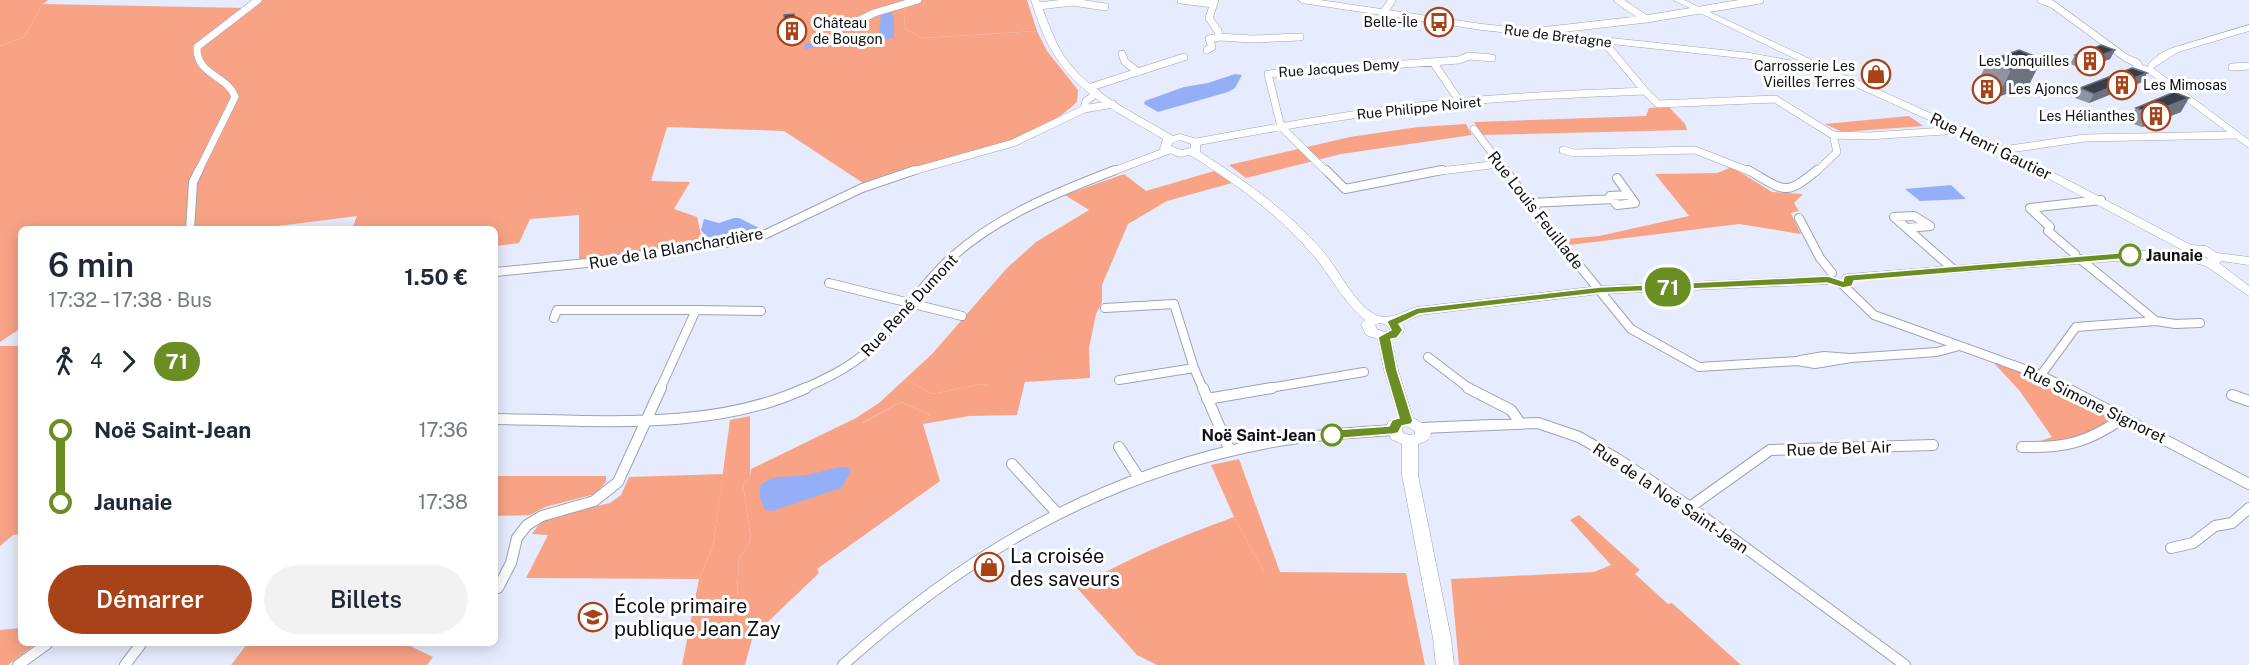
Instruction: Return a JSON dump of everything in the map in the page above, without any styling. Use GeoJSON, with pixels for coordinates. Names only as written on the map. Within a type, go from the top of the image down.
{"type":"FeatureCollection","features":[{"type":"Feature","properties":{"kind":"main road","name":"Rue de Bretagne"},"geometry":{"type":"LineString","coordinates":[[1302,0],[1534,34],[1750,56],[1814,68]]}},
{"type":"Feature","properties":{"kind":"main road","name":"Rue Henri Gautier"},"geometry":{"type":"LineString","coordinates":[[1677,0],[1790,52],[1809,62],[1814,68],[1850,80],[2003,150],[2101,200],[2187,251]]}},
{"type":"Feature","properties":{"kind":"main road"},"geometry":{"type":"LineString","coordinates":[[1036,3],[1062,60],[1093,90],[1171,139],[1185,138],[1292,224],[1325,261],[1361,311],[1373,320]]}},
{"type":"Feature","properties":{"kind":"main road"},"geometry":{"type":"LineString","coordinates":[[2151,67],[2164,55],[2175,50],[2249,28]]}},
{"type":"Feature","properties":{"kind":"main road"},"geometry":{"type":"LineString","coordinates":[[1790,52],[1797,64]]}},
{"type":"Feature","properties":{"kind":"main road"},"geometry":{"type":"LineString","coordinates":[[2137,63],[2138,67],[2151,67],[2249,145]]}},
{"type":"Feature","properties":{"kind":"main road"},"geometry":{"type":"LineString","coordinates":[[1171,139],[1164,146],[1167,151],[1180,154],[1195,147]]}},
{"type":"Feature","properties":{"kind":"main road"},"geometry":{"type":"LineString","coordinates":[[1393,322],[1397,330],[1393,335],[1384,337],[1369,330],[1368,324],[1373,320],[1393,322],[1417,311],[1600,290],[1830,276],[1846,282],[1953,268],[2078,257],[2187,251],[2200,261],[2212,259],[2249,261]]}},
{"type":"Feature","properties":{"kind":"main road"},"geometry":{"type":"LineString","coordinates":[[2212,259],[2249,292]]}},
{"type":"Feature","properties":{"kind":"main road"},"geometry":{"type":"LineString","coordinates":[[1384,337],[1391,370],[1407,421]]}},
{"type":"Feature","properties":{"kind":"main road"},"geometry":{"type":"LineString","coordinates":[[1407,421],[1422,428],[1420,438],[1410,441],[1400,438],[1393,430],[1397,423],[1407,421]]}},
{"type":"Feature","properties":{"kind":"main road"},"geometry":{"type":"LineString","coordinates":[[1410,441],[1410,475],[1442,638],[1445,665]]}},
{"type":"Feature","properties":{"kind":"street"},"geometry":{"type":"LineString","coordinates":[[190,226],[193,182],[235,97],[232,88],[205,71],[196,51],[197,47],[258,0]]}},
{"type":"Feature","properties":{"kind":"street"},"geometry":{"type":"LineString","coordinates":[[850,25],[874,13],[918,0]]}},
{"type":"Feature","properties":{"kind":"street"},"geometry":{"type":"LineString","coordinates":[[1181,0],[1214,2],[1209,18],[1218,31],[1219,37]]}},
{"type":"Feature","properties":{"kind":"street"},"geometry":{"type":"LineString","coordinates":[[1384,12],[1392,0]]}},
{"type":"Feature","properties":{"kind":"street"},"geometry":{"type":"LineString","coordinates":[[1618,0],[1646,19]]}},
{"type":"Feature","properties":{"kind":"street"},"geometry":{"type":"LineString","coordinates":[[1534,34],[1541,31],[1646,19],[1760,0]]}},
{"type":"Feature","properties":{"kind":"street"},"geometry":{"type":"LineString","coordinates":[[2041,0],[2052,4],[2126,58],[2137,63]]}},
{"type":"Feature","properties":{"kind":"street"},"geometry":{"type":"LineString","coordinates":[[1036,3],[1075,1],[1088,8],[1105,7]]}},
{"type":"Feature","properties":{"kind":"street"},"geometry":{"type":"LineString","coordinates":[[1207,50],[1212,46],[1209,39],[1219,37],[1252,39],[1300,37]]}},
{"type":"Feature","properties":{"kind":"street"},"geometry":{"type":"LineString","coordinates":[[1604,42],[1658,104],[1775,99],[1833,135],[1869,136],[1959,129]]}},
{"type":"Feature","properties":{"kind":"street"},"geometry":{"type":"LineString","coordinates":[[1122,54],[1125,62],[1138,72]]}},
{"type":"Feature","properties":{"kind":"street"},"geometry":{"type":"LineString","coordinates":[[1093,90],[1184,57]]}},
{"type":"Feature","properties":{"kind":"street","name":"Rue Jacques Demy"},"geometry":{"type":"LineString","coordinates":[[1281,127],[1268,74],[1459,60],[1475,62],[1492,58]]}},
{"type":"Feature","properties":{"kind":"street"},"geometry":{"type":"LineString","coordinates":[[1433,62],[1460,102]]}},
{"type":"Feature","properties":{"kind":"street"},"geometry":{"type":"LineString","coordinates":[[2232,67],[2249,66]]}},
{"type":"Feature","properties":{"kind":"street","name":"Rue de la Blanchardière"},"geometry":{"type":"LineString","coordinates":[[1084,109],[1093,90]]}},
{"type":"Feature","properties":{"kind":"street","name":"Rue Philippe Noiret"},"geometry":{"type":"LineString","coordinates":[[1195,147],[1281,127],[1343,116],[1460,102],[1645,91]]}},
{"type":"Feature","properties":{"kind":"street","name":"Rue de la Blanchardière"},"geometry":{"type":"LineString","coordinates":[[498,273],[597,262],[723,243],[766,234],[888,178],[1013,143],[1084,109],[1113,104]]}},
{"type":"Feature","properties":{"kind":"street"},"geometry":{"type":"LineString","coordinates":[[1281,127],[1346,189],[1436,171],[1499,164]]}},
{"type":"Feature","properties":{"kind":"street","name":"Rue Louis Feuillade"},"geometry":{"type":"LineString","coordinates":[[1474,129],[1499,164],[1631,328],[1692,364],[1699,367],[1797,361],[1815,364],[1851,358],[1937,352],[1959,346]]}},
{"type":"Feature","properties":{"kind":"street"},"geometry":{"type":"LineString","coordinates":[[1563,150],[1574,153],[1695,150],[1744,168],[1778,187],[1789,189],[1797,187],[1835,156],[1837,153],[1833,135]]}},
{"type":"Feature","properties":{"kind":"street"},"geometry":{"type":"LineString","coordinates":[[2003,150],[2085,138],[2236,135]]}},
{"type":"Feature","properties":{"kind":"street","name":"Rue René Dumont"},"geometry":{"type":"LineString","coordinates":[[498,419],[692,417],[725,413],[780,399],[807,388],[859,360],[878,344],[951,258],[982,234],[1023,209],[1067,189],[1167,151]]}},
{"type":"Feature","properties":{"kind":"street"},"geometry":{"type":"LineString","coordinates":[[1530,203],[1612,199],[1617,205],[1635,203],[1617,178]]}},
{"type":"Feature","properties":{"kind":"street"},"geometry":{"type":"LineString","coordinates":[[2101,200],[2030,208],[2030,210],[2050,227],[2048,231],[2156,321]]}},
{"type":"Feature","properties":{"kind":"street"},"geometry":{"type":"LineString","coordinates":[[1799,218],[1830,276]]}},
{"type":"Feature","properties":{"kind":"street"},"geometry":{"type":"LineString","coordinates":[[1907,228],[1953,268]]}},
{"type":"Feature","properties":{"kind":"street","name":"Rue Simone Signoret"},"geometry":{"type":"LineString","coordinates":[[1846,282],[1874,315],[2041,375],[2249,484]]}},
{"type":"Feature","properties":{"kind":"street"},"geometry":{"type":"LineString","coordinates":[[829,283],[962,316]]}},
{"type":"Feature","properties":{"kind":"street"},"geometry":{"type":"LineString","coordinates":[[1105,308],[1173,304],[1194,368],[1230,451]]}},
{"type":"Feature","properties":{"kind":"street"},"geometry":{"type":"LineString","coordinates":[[554,318],[558,310],[762,311]]}},
{"type":"Feature","properties":{"kind":"street"},"geometry":{"type":"LineString","coordinates":[[498,588],[514,554],[514,544],[521,530],[549,513],[584,505],[601,497],[618,482],[696,310]]}},
{"type":"Feature","properties":{"kind":"street"},"geometry":{"type":"LineString","coordinates":[[1176,312],[1187,311]]}},
{"type":"Feature","properties":{"kind":"street"},"geometry":{"type":"LineString","coordinates":[[2041,375],[2076,327],[2156,321],[2175,324],[2200,323]]}},
{"type":"Feature","properties":{"kind":"street"},"geometry":{"type":"LineString","coordinates":[[1428,357],[1472,391],[1511,410],[1520,423]]}},
{"type":"Feature","properties":{"kind":"street"},"geometry":{"type":"LineString","coordinates":[[1119,380],[1194,368]]}},
{"type":"Feature","properties":{"kind":"street"},"geometry":{"type":"LineString","coordinates":[[1207,399],[1364,372]]}},
{"type":"Feature","properties":{"kind":"street"},"geometry":{"type":"LineString","coordinates":[[2232,395],[2249,401]]}},
{"type":"Feature","properties":{"kind":"street"},"geometry":{"type":"LineString","coordinates":[[2022,447],[2055,448],[2099,435],[2123,418]]}},
{"type":"Feature","properties":{"kind":"street","name":"Rue de la Noë Saint-Jean"},"geometry":{"type":"LineString","coordinates":[[1422,428],[1520,423],[1548,425],[1579,437],[1616,458],[1690,507],[1905,665]]}},
{"type":"Feature","properties":{"kind":"street"},"geometry":{"type":"LineString","coordinates":[[843,665],[895,618],[947,578],[997,546],[1057,513],[1139,478],[1230,451],[1309,436],[1393,430]]}},
{"type":"Feature","properties":{"kind":"street","name":"Rue de Bel Air"},"geometry":{"type":"LineString","coordinates":[[1690,507],[1770,450],[1933,445]]}},
{"type":"Feature","properties":{"kind":"street"},"geometry":{"type":"LineString","coordinates":[[1119,447],[1139,478]]}},
{"type":"Feature","properties":{"kind":"street"},"geometry":{"type":"LineString","coordinates":[[1012,464],[1057,513]]}},
{"type":"Feature","properties":{"kind":"street"},"geometry":{"type":"LineString","coordinates":[[2171,548],[2193,543],[2215,526],[2232,523],[2249,508]]}},
{"type":"Feature","properties":{"kind":"street"},"geometry":{"type":"LineString","coordinates":[[18,665],[44,646]]}},
{"type":"Feature","properties":{"kind":"street"},"geometry":{"type":"LineString","coordinates":[[125,665],[139,646]]}},
{"type":"Feature","properties":{"kind":"shaded area"},"geometry":{"type":"Polygon","coordinates":[[[0,0],[48,0],[43,4],[24,37],[0,46],[0,0]]]}},
{"type":"Feature","properties":{"kind":"shaded area"},"geometry":{"type":"Polygon","coordinates":[[[258,0],[906,0],[904,28],[922,38],[1037,31],[1047,51],[1078,90],[1077,102],[1057,118],[1006,143],[946,162],[863,183],[784,131],[667,127],[651,181],[690,182],[674,209],[697,217],[703,243],[579,260],[579,215],[530,219],[519,243],[498,246],[498,226],[353,226],[357,216],[278,226],[18,226],[18,330],[0,342],[0,46],[24,37],[43,4],[246,8],[258,0]]]}},
{"type":"Feature","properties":{"kind":"shaded area"},"geometry":{"type":"Polygon","coordinates":[[[906,0],[1027,0],[1037,31],[922,38],[904,28],[906,0]]]}},
{"type":"Feature","properties":{"kind":"shaded area"},"geometry":{"type":"Polygon","coordinates":[[[1669,107],[1685,124],[1687,130],[1482,135],[1474,122],[1646,116],[1649,108],[1669,107]]]}},
{"type":"Feature","properties":{"kind":"shaded area"},"geometry":{"type":"Polygon","coordinates":[[[1909,116],[1923,126],[1842,132],[1825,124],[1909,116]]]}},
{"type":"Feature","properties":{"kind":"shaded area"},"geometry":{"type":"Polygon","coordinates":[[[1466,124],[1472,135],[1341,154],[1246,178],[1229,165],[1350,137],[1418,127],[1466,124]]]}},
{"type":"Feature","properties":{"kind":"shaded area"},"geometry":{"type":"Polygon","coordinates":[[[1732,167],[1772,192],[1803,194],[1794,203],[1799,211],[1791,213],[1801,234],[1739,224],[1570,245],[1566,239],[1599,236],[1689,216],[1655,174],[1717,173],[1732,167]]]}},
{"type":"Feature","properties":{"kind":"shaded area"},"geometry":{"type":"Polygon","coordinates":[[[1214,171],[1232,183],[1167,201],[1128,224],[1102,285],[1102,302],[1096,314],[1089,348],[1090,378],[977,385],[932,394],[905,379],[932,354],[1007,268],[1036,242],[1089,210],[1065,195],[1124,174],[1146,191],[1214,171]]]}},
{"type":"Feature","properties":{"kind":"shaded area"},"geometry":{"type":"Polygon","coordinates":[[[0,346],[18,346],[18,534],[13,535],[0,546],[0,346]]]}},
{"type":"Feature","properties":{"kind":"shaded area"},"geometry":{"type":"Polygon","coordinates":[[[1991,360],[2035,375],[2109,415],[2111,419],[2095,429],[2067,440],[2037,442],[2052,437],[2019,390],[1991,360]]]}},
{"type":"Feature","properties":{"kind":"shaded area"},"geometry":{"type":"Polygon","coordinates":[[[905,379],[932,394],[977,385],[1025,381],[1017,415],[969,416],[923,424],[930,415],[901,402],[862,423],[856,418],[879,403],[905,379]]]}},
{"type":"Feature","properties":{"kind":"shaded area"},"geometry":{"type":"Polygon","coordinates":[[[901,402],[930,415],[923,424],[940,481],[817,569],[819,573],[753,636],[758,617],[737,595],[739,559],[751,540],[743,484],[750,477],[751,469],[856,418],[863,423],[901,402]]]}},
{"type":"Feature","properties":{"kind":"shaded area"},"geometry":{"type":"Polygon","coordinates":[[[750,416],[750,477],[743,484],[751,540],[739,559],[737,595],[747,597],[758,617],[745,665],[682,665],[699,579],[713,546],[730,420],[750,416]]]}},
{"type":"Feature","properties":{"kind":"shaded area"},"geometry":{"type":"Polygon","coordinates":[[[1239,459],[1280,572],[1264,572],[1234,517],[1211,465],[1239,459]]]}},
{"type":"Feature","properties":{"kind":"shaded area"},"geometry":{"type":"Polygon","coordinates":[[[723,474],[713,546],[699,579],[526,578],[548,535],[532,534],[540,523],[550,517],[610,503],[621,495],[629,477],[723,474]]]}},
{"type":"Feature","properties":{"kind":"shaded area"},"geometry":{"type":"Polygon","coordinates":[[[498,476],[606,476],[606,482],[595,494],[545,507],[530,515],[498,516],[498,476]]]}},
{"type":"Feature","properties":{"kind":"shaded area"},"geometry":{"type":"Polygon","coordinates":[[[1579,515],[1640,570],[1635,574],[1668,604],[1672,603],[1741,665],[1459,665],[1451,579],[1594,572],[1611,565],[1570,520],[1579,515]]]}},
{"type":"Feature","properties":{"kind":"shaded area"},"geometry":{"type":"Polygon","coordinates":[[[1234,517],[1264,572],[1406,573],[1425,665],[1157,665],[1137,655],[1077,588],[1154,549],[1234,517]]]}},
{"type":"Feature","properties":{"kind":"shaded area"},"geometry":{"type":"Polygon","coordinates":[[[18,628],[18,646],[33,646],[8,665],[0,665],[0,630],[18,628]]]}},
{"type":"Feature","properties":{"kind":"shaded area"},"geometry":{"type":"Polygon","coordinates":[[[245,646],[410,646],[433,657],[427,665],[231,665],[245,646]]]}},
{"type":"Feature","properties":{"kind":"water"},"geometry":{"type":"Polygon","coordinates":[[[891,11],[894,19],[894,38],[805,49],[804,44],[879,35],[881,13],[891,11]]]}},
{"type":"Feature","properties":{"kind":"water"},"geometry":{"type":"Polygon","coordinates":[[[1235,74],[1242,75],[1235,88],[1228,92],[1158,112],[1144,104],[1145,101],[1184,87],[1208,83],[1235,74]]]}},
{"type":"Feature","properties":{"kind":"water"},"geometry":{"type":"Polygon","coordinates":[[[1951,185],[1966,199],[1920,201],[1905,189],[1951,185]]]}},
{"type":"Feature","properties":{"kind":"water"},"geometry":{"type":"Polygon","coordinates":[[[739,218],[761,229],[715,241],[701,230],[704,219],[719,223],[739,218]]]}},
{"type":"Feature","properties":{"kind":"water"},"geometry":{"type":"Polygon","coordinates":[[[848,467],[851,472],[841,488],[772,511],[765,510],[760,498],[760,486],[770,479],[848,467]]]}},
{"type":"Feature","properties":{"kind":"building"},"geometry":{"type":"Polygon","coordinates":[[[794,14],[798,31],[787,32],[784,15],[794,14]]]}},
{"type":"Feature","properties":{"kind":"building"},"geometry":{"type":"Polygon","coordinates":[[[2101,45],[2115,50],[2089,60],[2075,55],[2101,45]]]}},
{"type":"Feature","properties":{"kind":"building"},"geometry":{"type":"Polygon","coordinates":[[[2019,50],[2042,59],[2011,70],[1988,61],[2019,50]]]}},
{"type":"Feature","properties":{"kind":"building"},"geometry":{"type":"Polygon","coordinates":[[[2132,68],[2147,73],[2094,94],[2080,88],[2132,68]]]}},
{"type":"Feature","properties":{"kind":"building"},"geometry":{"type":"Polygon","coordinates":[[[2174,92],[2189,98],[2150,113],[2136,108],[2174,92]]]}},
{"type":"Feature","properties":{"kind":"bus line","name":"71"},"geometry":{"type":"LineString","coordinates":[[1332,435],[1393,430],[1397,423],[1407,421],[1391,370],[1384,337],[1396,333],[1397,327],[1393,322],[1417,311],[1469,307],[1600,290],[1828,280],[1843,285],[1850,282],[1848,278],[2130,255]]}},
{"type":"Feature","properties":{"kind":"place","name":"Belle-Île"},"geometry":{"type":"Point","coordinates":[1439,22]}},
{"type":"Feature","properties":{"kind":"place","name":"Château de Bougon"},"geometry":{"type":"Point","coordinates":[792,31]}},
{"type":"Feature","properties":{"kind":"place","name":"Les Jonquilles"},"geometry":{"type":"Point","coordinates":[2090,61]}},
{"type":"Feature","properties":{"kind":"place","name":"Carrosserie Les Vieilles Terres"},"geometry":{"type":"Point","coordinates":[1876,74]}},
{"type":"Feature","properties":{"kind":"place","name":"Les Mimosas"},"geometry":{"type":"Point","coordinates":[2122,85]}},
{"type":"Feature","properties":{"kind":"place","name":"Les Ajoncs"},"geometry":{"type":"Point","coordinates":[1987,89]}},
{"type":"Feature","properties":{"kind":"place","name":"Les Hélianthes"},"geometry":{"type":"Point","coordinates":[2156,116]}},
{"type":"Feature","properties":{"kind":"place","name":"Jaunaie"},"geometry":{"type":"Point","coordinates":[2130,255]}},
{"type":"Feature","properties":{"kind":"place","name":"Noë Saint-Jean"},"geometry":{"type":"Point","coordinates":[1332,435]}},
{"type":"Feature","properties":{"kind":"place","name":"La croisée des saveurs"},"geometry":{"type":"Point","coordinates":[989,567]}},
{"type":"Feature","properties":{"kind":"place","name":"École primaire publique Jean Zay"},"geometry":{"type":"Point","coordinates":[593,617]}}]}
